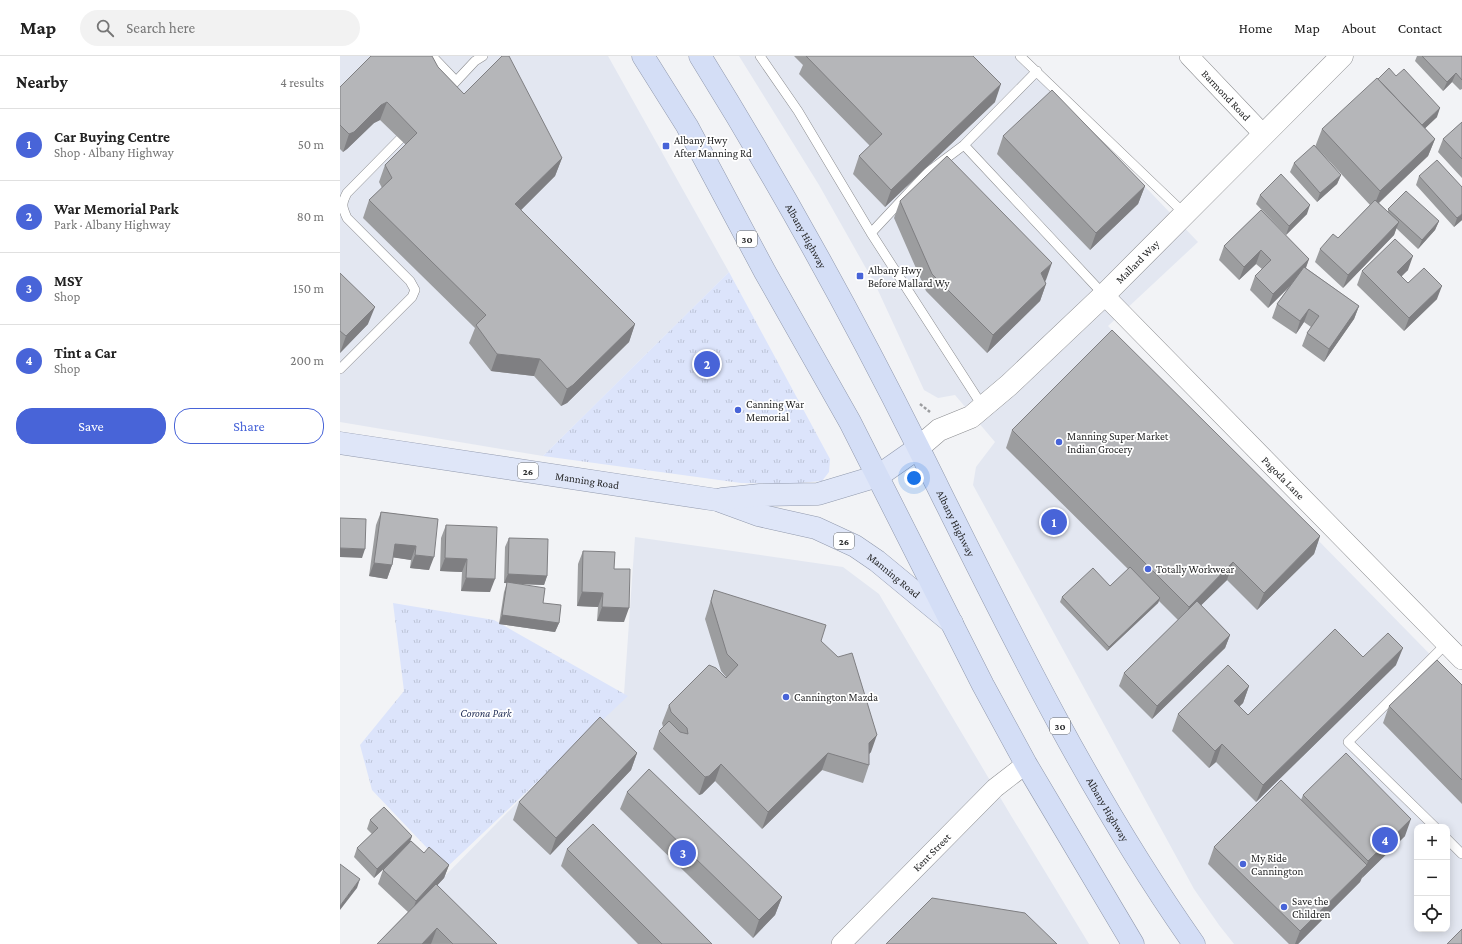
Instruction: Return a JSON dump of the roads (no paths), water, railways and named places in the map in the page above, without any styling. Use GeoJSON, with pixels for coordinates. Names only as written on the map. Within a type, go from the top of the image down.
{"type":"FeatureCollection","features":[{"type":"Feature","properties":{"kind":"highway","name":"30"},"geometry":{"type":"LineString","coordinates":[[643,56],[687,126],[765,272],[850,422],[952,623],[1026,764],[1133,944]]}},
{"type":"Feature","properties":{"kind":"highway","name":"Albany Highway"},"geometry":{"type":"LineString","coordinates":[[700,56],[733,109],[800,224],[848,313],[1063,733],[1110,815],[1152,882],[1194,944]]}},
{"type":"Feature","properties":{"kind":"main road","name":"Manning Road"},"geometry":{"type":"LineString","coordinates":[[340,443],[717,500],[758,515],[816,528],[855,546],[877,561],[952,623]]}},
{"type":"Feature","properties":{"kind":"main road","name":"Manning Road"},"geometry":{"type":"LineString","coordinates":[[717,500],[760,495],[818,494],[878,476],[918,448]]}},
{"type":"Feature","properties":{"kind":"street","name":"Barmond Road"},"geometry":{"type":"LineString","coordinates":[[1189,56],[1264,135]]}},
{"type":"Feature","properties":{"kind":"street","name":"Mallard Way"},"geometry":{"type":"LineString","coordinates":[[918,448],[939,430],[977,412],[1009,385],[1104,295],[1342,56]]}},
{"type":"Feature","properties":{"kind":"street","name":"Pagoda Lane"},"geometry":{"type":"LineString","coordinates":[[1104,295],[1462,660]]}},
{"type":"Feature","properties":{"kind":"street","name":"Kent Street"},"geometry":{"type":"LineString","coordinates":[[841,944],[995,788],[1026,764]]}},
{"type":"Feature","properties":{"kind":"lane"},"geometry":{"type":"LineString","coordinates":[[432,56],[456,81]]}},
{"type":"Feature","properties":{"kind":"lane"},"geometry":{"type":"LineString","coordinates":[[441,96],[483,56]]}},
{"type":"Feature","properties":{"kind":"lane"},"geometry":{"type":"LineString","coordinates":[[760,56],[798,111],[977,412]]}},
{"type":"Feature","properties":{"kind":"lane"},"geometry":{"type":"LineString","coordinates":[[1020,56],[1185,214]]}},
{"type":"Feature","properties":{"kind":"lane"},"geometry":{"type":"LineString","coordinates":[[871,233],[928,172],[964,145],[1037,71]]}},
{"type":"Feature","properties":{"kind":"lane"},"geometry":{"type":"LineString","coordinates":[[340,369],[412,297],[415,290],[410,281],[346,218],[342,202],[347,193],[415,124]]}},
{"type":"Feature","properties":{"kind":"lane"},"geometry":{"type":"LineString","coordinates":[[964,145],[1104,295]]}},
{"type":"Feature","properties":{"kind":"lane"},"geometry":{"type":"LineString","coordinates":[[1432,824],[1348,742],[1446,644]]}},
{"type":"Feature","properties":{"kind":"lane"},"geometry":{"type":"LineString","coordinates":[[1450,842],[1462,854]]}},
{"type":"Feature","properties":{"kind":"place","name":"Albany Hwy After Manning Rd"},"geometry":{"type":"Point","coordinates":[666,146]}},
{"type":"Feature","properties":{"kind":"place","name":"Albany Hwy Before Mallard Wy"},"geometry":{"type":"Point","coordinates":[860,276]}},
{"type":"Feature","properties":{"kind":"place","name":"War Memorial Park"},"geometry":{"type":"Point","coordinates":[707,364]}},
{"type":"Feature","properties":{"kind":"place","name":"Canning War Memorial"},"geometry":{"type":"Point","coordinates":[738,410]}},
{"type":"Feature","properties":{"kind":"place","name":"Manning Super Market Indian Grocery"},"geometry":{"type":"Point","coordinates":[1059,442]}},
{"type":"Feature","properties":{"kind":"place","name":"Car Buying Centre"},"geometry":{"type":"Point","coordinates":[1054,522]}},
{"type":"Feature","properties":{"kind":"place","name":"Totally Workwear"},"geometry":{"type":"Point","coordinates":[1148,569]}},
{"type":"Feature","properties":{"kind":"place","name":"Cannington Mazda"},"geometry":{"type":"Point","coordinates":[786,697]}},
{"type":"Feature","properties":{"kind":"place","name":"Tint a Car"},"geometry":{"type":"Point","coordinates":[1385,840]}},
{"type":"Feature","properties":{"kind":"place","name":"MSY"},"geometry":{"type":"Point","coordinates":[683,853]}},
{"type":"Feature","properties":{"kind":"place","name":"My Ride Cannington"},"geometry":{"type":"Point","coordinates":[1243,864]}},
{"type":"Feature","properties":{"kind":"place","name":"Save the Children"},"geometry":{"type":"Point","coordinates":[1284,907]}},
{"type":"Feature","properties":{"kind":"park label","name":"Corona Park"},"geometry":{"type":"Point","coordinates":[486,713]}}]}
